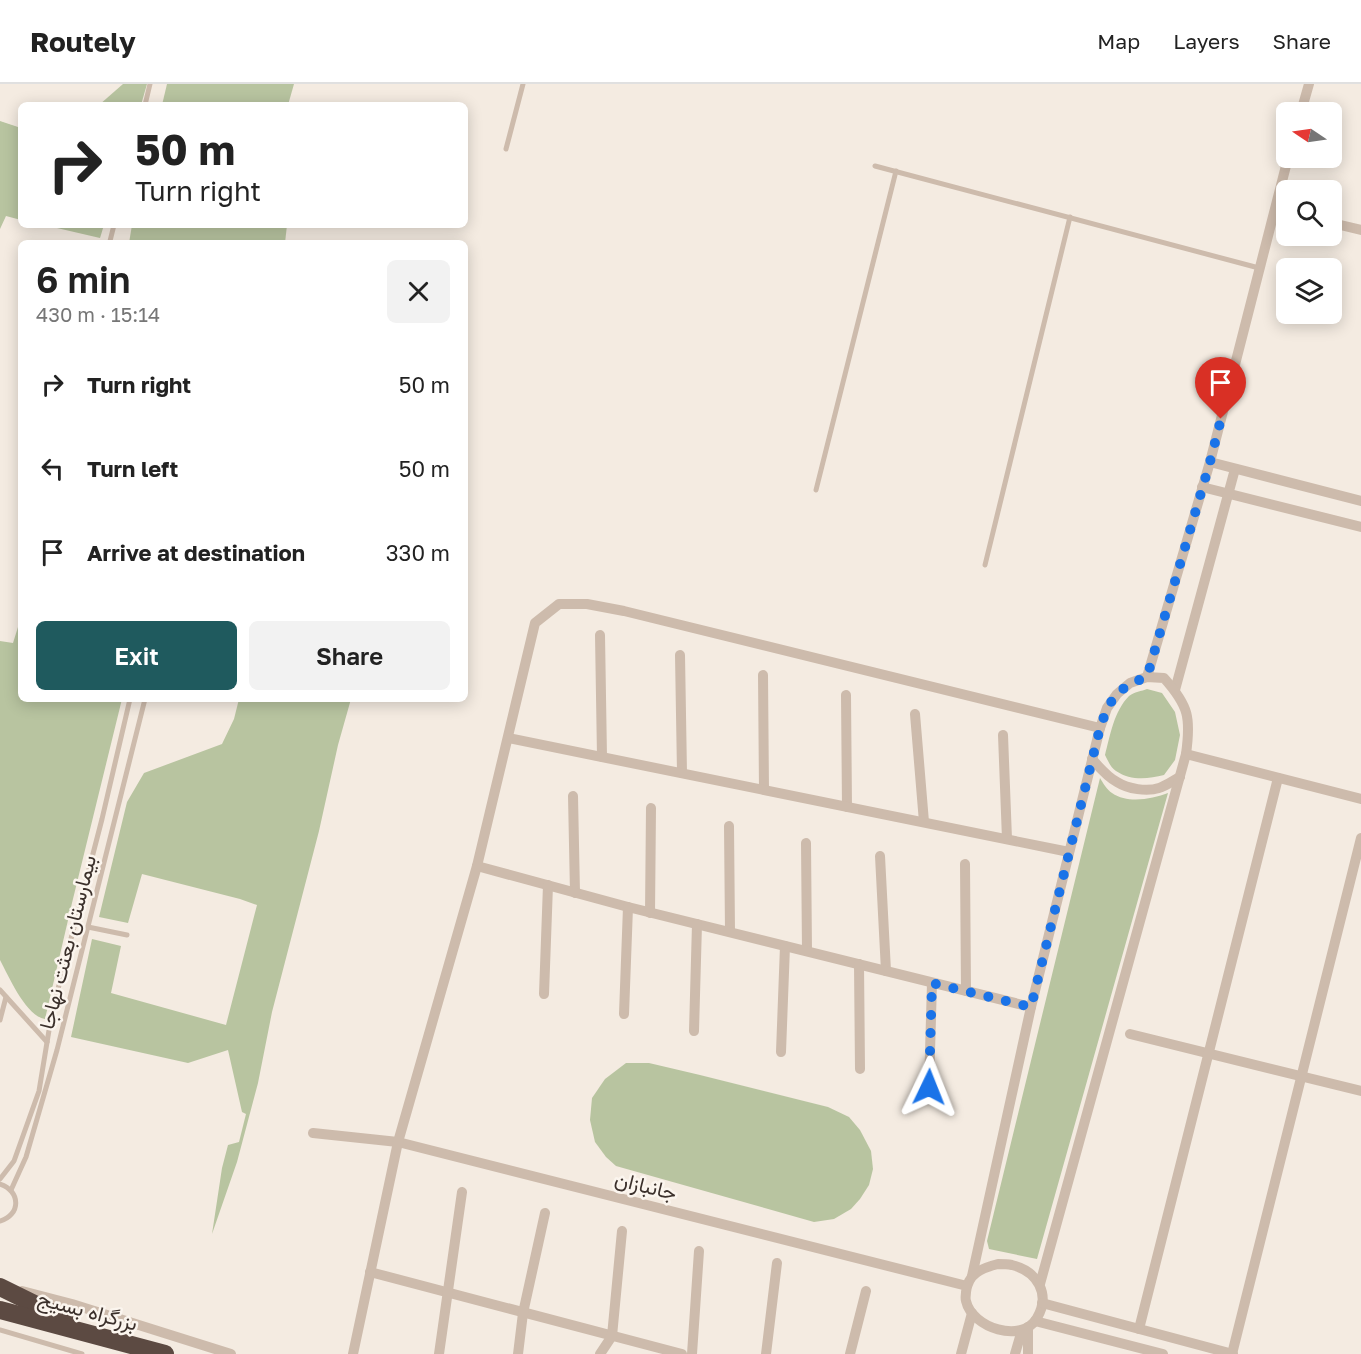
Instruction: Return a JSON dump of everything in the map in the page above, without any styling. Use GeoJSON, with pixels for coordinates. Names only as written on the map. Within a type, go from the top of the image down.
{"type":"FeatureCollection","features":[{"type":"Feature","properties":{"kind":"highway"},"geometry":{"type":"LineString","coordinates":[[0,1287],[95,1335]]}},
{"type":"Feature","properties":{"kind":"highway","name":"بزرگراه بسیج"},"geometry":{"type":"LineString","coordinates":[[0,1310],[165,1354]]}},
{"type":"Feature","properties":{"kind":"street"},"geometry":{"type":"LineString","coordinates":[[1304,102],[1309,84]]}},
{"type":"Feature","properties":{"kind":"street"},"geometry":{"type":"LineString","coordinates":[[1147,677],[1210,462],[1285,168]]}},
{"type":"Feature","properties":{"kind":"street"},"geometry":{"type":"LineString","coordinates":[[1342,225],[1361,230]]}},
{"type":"Feature","properties":{"kind":"street"},"geometry":{"type":"LineString","coordinates":[[1210,462],[1361,501]]}},
{"type":"Feature","properties":{"kind":"street"},"geometry":{"type":"LineString","coordinates":[[1175,690],[1235,469]]}},
{"type":"Feature","properties":{"kind":"street"},"geometry":{"type":"LineString","coordinates":[[1202,487],[1361,527]]}},
{"type":"Feature","properties":{"kind":"street"},"geometry":{"type":"LineString","coordinates":[[353,1354],[398,1142],[477,866],[536,623],[559,604],[587,604],[624,611],[1100,728]]}},
{"type":"Feature","properties":{"kind":"street"},"geometry":{"type":"LineString","coordinates":[[600,635],[602,757]]}},
{"type":"Feature","properties":{"kind":"street"},"geometry":{"type":"LineString","coordinates":[[680,655],[682,773]]}},
{"type":"Feature","properties":{"kind":"street"},"geometry":{"type":"LineString","coordinates":[[763,675],[764,790]]}},
{"type":"Feature","properties":{"kind":"street"},"geometry":{"type":"LineString","coordinates":[[1016,1354],[1029,1326],[1040,1312],[1043,1298],[1040,1284],[1186,754],[1190,727],[1184,705],[1164,678],[1147,677],[1130,683],[1117,694],[1107,708],[1100,728],[1031,1007],[966,1302],[980,1322],[994,1328],[1008,1331],[1029,1326],[1163,1354]]}},
{"type":"Feature","properties":{"kind":"street"},"geometry":{"type":"LineString","coordinates":[[846,695],[848,807]]}},
{"type":"Feature","properties":{"kind":"street"},"geometry":{"type":"LineString","coordinates":[[915,714],[924,822]]}},
{"type":"Feature","properties":{"kind":"street"},"geometry":{"type":"LineString","coordinates":[[1004,735],[1007,839]]}},
{"type":"Feature","properties":{"kind":"street"},"geometry":{"type":"LineString","coordinates":[[508,738],[1069,852]]}},
{"type":"Feature","properties":{"kind":"street"},"geometry":{"type":"LineString","coordinates":[[1186,754],[1361,799]]}},
{"type":"Feature","properties":{"kind":"street"},"geometry":{"type":"LineString","coordinates":[[1092,759],[1116,782],[1145,790],[1159,788],[1180,777]]}},
{"type":"Feature","properties":{"kind":"street"},"geometry":{"type":"LineString","coordinates":[[1139,1329],[1278,778]]}},
{"type":"Feature","properties":{"kind":"street"},"geometry":{"type":"LineString","coordinates":[[573,796],[575,892]]}},
{"type":"Feature","properties":{"kind":"street"},"geometry":{"type":"LineString","coordinates":[[650,913],[651,808]]}},
{"type":"Feature","properties":{"kind":"street"},"geometry":{"type":"LineString","coordinates":[[729,826],[730,932]]}},
{"type":"Feature","properties":{"kind":"street"},"geometry":{"type":"LineString","coordinates":[[1042,1303],[1232,1354],[1361,838]]}},
{"type":"Feature","properties":{"kind":"street"},"geometry":{"type":"LineString","coordinates":[[806,843],[807,951]]}},
{"type":"Feature","properties":{"kind":"street"},"geometry":{"type":"LineString","coordinates":[[880,856],[886,971]]}},
{"type":"Feature","properties":{"kind":"street"},"geometry":{"type":"LineString","coordinates":[[965,864],[966,991]]}},
{"type":"Feature","properties":{"kind":"street"},"geometry":{"type":"LineString","coordinates":[[477,866],[650,913],[1031,1007]]}},
{"type":"Feature","properties":{"kind":"street"},"geometry":{"type":"LineString","coordinates":[[544,994],[548,885]]}},
{"type":"Feature","properties":{"kind":"street"},"geometry":{"type":"LineString","coordinates":[[624,1014],[628,907]]}},
{"type":"Feature","properties":{"kind":"street"},"geometry":{"type":"LineString","coordinates":[[694,1030],[697,924]]}},
{"type":"Feature","properties":{"kind":"street"},"geometry":{"type":"LineString","coordinates":[[781,1052],[785,946]]}},
{"type":"Feature","properties":{"kind":"street"},"geometry":{"type":"LineString","coordinates":[[858,964],[860,1069]]}},
{"type":"Feature","properties":{"kind":"street"},"geometry":{"type":"LineString","coordinates":[[929,1087],[932,983]]}},
{"type":"Feature","properties":{"kind":"street"},"geometry":{"type":"LineString","coordinates":[[1130,1034],[1361,1092]]}},
{"type":"Feature","properties":{"kind":"street","name":"جانبازان"},"geometry":{"type":"LineString","coordinates":[[313,1133],[398,1142],[969,1281]]}},
{"type":"Feature","properties":{"kind":"street"},"geometry":{"type":"LineString","coordinates":[[439,1354],[462,1192]]}},
{"type":"Feature","properties":{"kind":"street"},"geometry":{"type":"LineString","coordinates":[[518,1354],[523,1312],[545,1213]]}},
{"type":"Feature","properties":{"kind":"street"},"geometry":{"type":"LineString","coordinates":[[600,1354],[612,1336],[622,1231]]}},
{"type":"Feature","properties":{"kind":"street"},"geometry":{"type":"LineString","coordinates":[[692,1354],[699,1251]]}},
{"type":"Feature","properties":{"kind":"street"},"geometry":{"type":"LineString","coordinates":[[766,1354],[777,1263]]}},
{"type":"Feature","properties":{"kind":"street"},"geometry":{"type":"LineString","coordinates":[[969,1281],[982,1268],[998,1264],[1011,1265],[1032,1275],[1040,1284]]}},
{"type":"Feature","properties":{"kind":"street"},"geometry":{"type":"LineString","coordinates":[[370,1272],[682,1354]]}},
{"type":"Feature","properties":{"kind":"street"},"geometry":{"type":"LineString","coordinates":[[0,1287],[72,1304],[231,1354]]}},
{"type":"Feature","properties":{"kind":"street"},"geometry":{"type":"LineString","coordinates":[[849,1354],[866,1291]]}},
{"type":"Feature","properties":{"kind":"street"},"geometry":{"type":"LineString","coordinates":[[961,1354],[972,1313]]}},
{"type":"Feature","properties":{"kind":"street"},"geometry":{"type":"LineString","coordinates":[[1028,1354],[1029,1326]]}},
{"type":"Feature","properties":{"kind":"lane"},"geometry":{"type":"LineString","coordinates":[[146,102],[150,84]]}},
{"type":"Feature","properties":{"kind":"lane"},"geometry":{"type":"LineString","coordinates":[[506,149],[523,84]]}},
{"type":"Feature","properties":{"kind":"lane"},"geometry":{"type":"LineString","coordinates":[[875,166],[1259,268]]}},
{"type":"Feature","properties":{"kind":"lane"},"geometry":{"type":"LineString","coordinates":[[816,490],[896,171]]}},
{"type":"Feature","properties":{"kind":"lane"},"geometry":{"type":"LineString","coordinates":[[985,565],[1070,218]]}},
{"type":"Feature","properties":{"kind":"lane","name":"بیمارستان بعثت نهاجا"},"geometry":{"type":"LineString","coordinates":[[0,1179],[14,1161],[39,1090],[52,1012],[102,819],[129,702]]}},
{"type":"Feature","properties":{"kind":"lane","name":"بیمارستان بعثت نهاجا"},"geometry":{"type":"LineString","coordinates":[[11,1190],[26,1157],[51,1072],[144,702]]}},
{"type":"Feature","properties":{"kind":"lane"},"geometry":{"type":"LineString","coordinates":[[88,927],[127,935]]}},
{"type":"Feature","properties":{"kind":"lane"},"geometry":{"type":"LineString","coordinates":[[0,990],[47,1042]]}},
{"type":"Feature","properties":{"kind":"lane"},"geometry":{"type":"LineString","coordinates":[[0,1020],[6,997]]}},
{"type":"Feature","properties":{"kind":"lane"},"geometry":{"type":"LineString","coordinates":[[0,1184],[11,1190],[16,1206],[10,1217],[0,1221]]}},
{"type":"Feature","properties":{"kind":"lane"},"geometry":{"type":"LineString","coordinates":[[0,1330],[82,1354]]}},
{"type":"Feature","properties":{"kind":"green space"},"geometry":{"type":"Polygon","coordinates":[[[123,84],[147,84],[142,102],[102,102],[123,84]]]}},
{"type":"Feature","properties":{"kind":"green space"},"geometry":{"type":"Polygon","coordinates":[[[167,84],[294,84],[289,102],[163,102],[167,84]]]}},
{"type":"Feature","properties":{"kind":"green space"},"geometry":{"type":"Polygon","coordinates":[[[0,121],[18,127],[18,219],[6,216],[0,229],[0,121]]]}},
{"type":"Feature","properties":{"kind":"green space"},"geometry":{"type":"Polygon","coordinates":[[[57,228],[103,228],[100,238],[57,228]]]}},
{"type":"Feature","properties":{"kind":"green space"},"geometry":{"type":"Polygon","coordinates":[[[132,228],[287,228],[285,240],[130,240],[132,228]]]}},
{"type":"Feature","properties":{"kind":"green space"},"geometry":{"type":"Polygon","coordinates":[[[18,627],[18,702],[121,702],[45,1019],[31,1011],[13,985],[0,960],[0,641],[13,643],[18,627]]]}},
{"type":"Feature","properties":{"kind":"green space"},"geometry":{"type":"Polygon","coordinates":[[[1147,689],[1162,693],[1175,712],[1180,735],[1175,760],[1164,775],[1134,778],[1114,770],[1105,755],[1113,724],[1124,702],[1129,696],[1147,689]]]}},
{"type":"Feature","properties":{"kind":"green space"},"geometry":{"type":"Polygon","coordinates":[[[238,702],[350,702],[272,1012],[258,1083],[237,1162],[212,1234],[222,1168],[228,1145],[239,1142],[246,1114],[242,1112],[228,1050],[188,1063],[71,1037],[92,939],[121,946],[111,993],[226,1025],[257,905],[142,874],[128,923],[99,917],[127,802],[144,773],[222,744],[234,719],[238,702]]]}},
{"type":"Feature","properties":{"kind":"green space"},"geometry":{"type":"Polygon","coordinates":[[[1100,778],[1110,792],[1125,798],[1147,799],[1168,793],[1037,1259],[989,1249],[987,1241],[1100,778]]]}},
{"type":"Feature","properties":{"kind":"green space"},"geometry":{"type":"Polygon","coordinates":[[[626,1063],[649,1063],[700,1075],[828,1107],[849,1117],[860,1130],[871,1151],[873,1169],[869,1185],[851,1209],[834,1219],[814,1222],[616,1166],[595,1142],[590,1120],[592,1098],[605,1079],[626,1063]]]}},
{"type":"Feature","properties":{"kind":"route"},"geometry":{"type":"LineString","coordinates":[[929,1087],[932,983],[1031,1007],[1100,728],[1107,708],[1117,694],[1130,683],[1147,677],[1221,419]]}}]}
